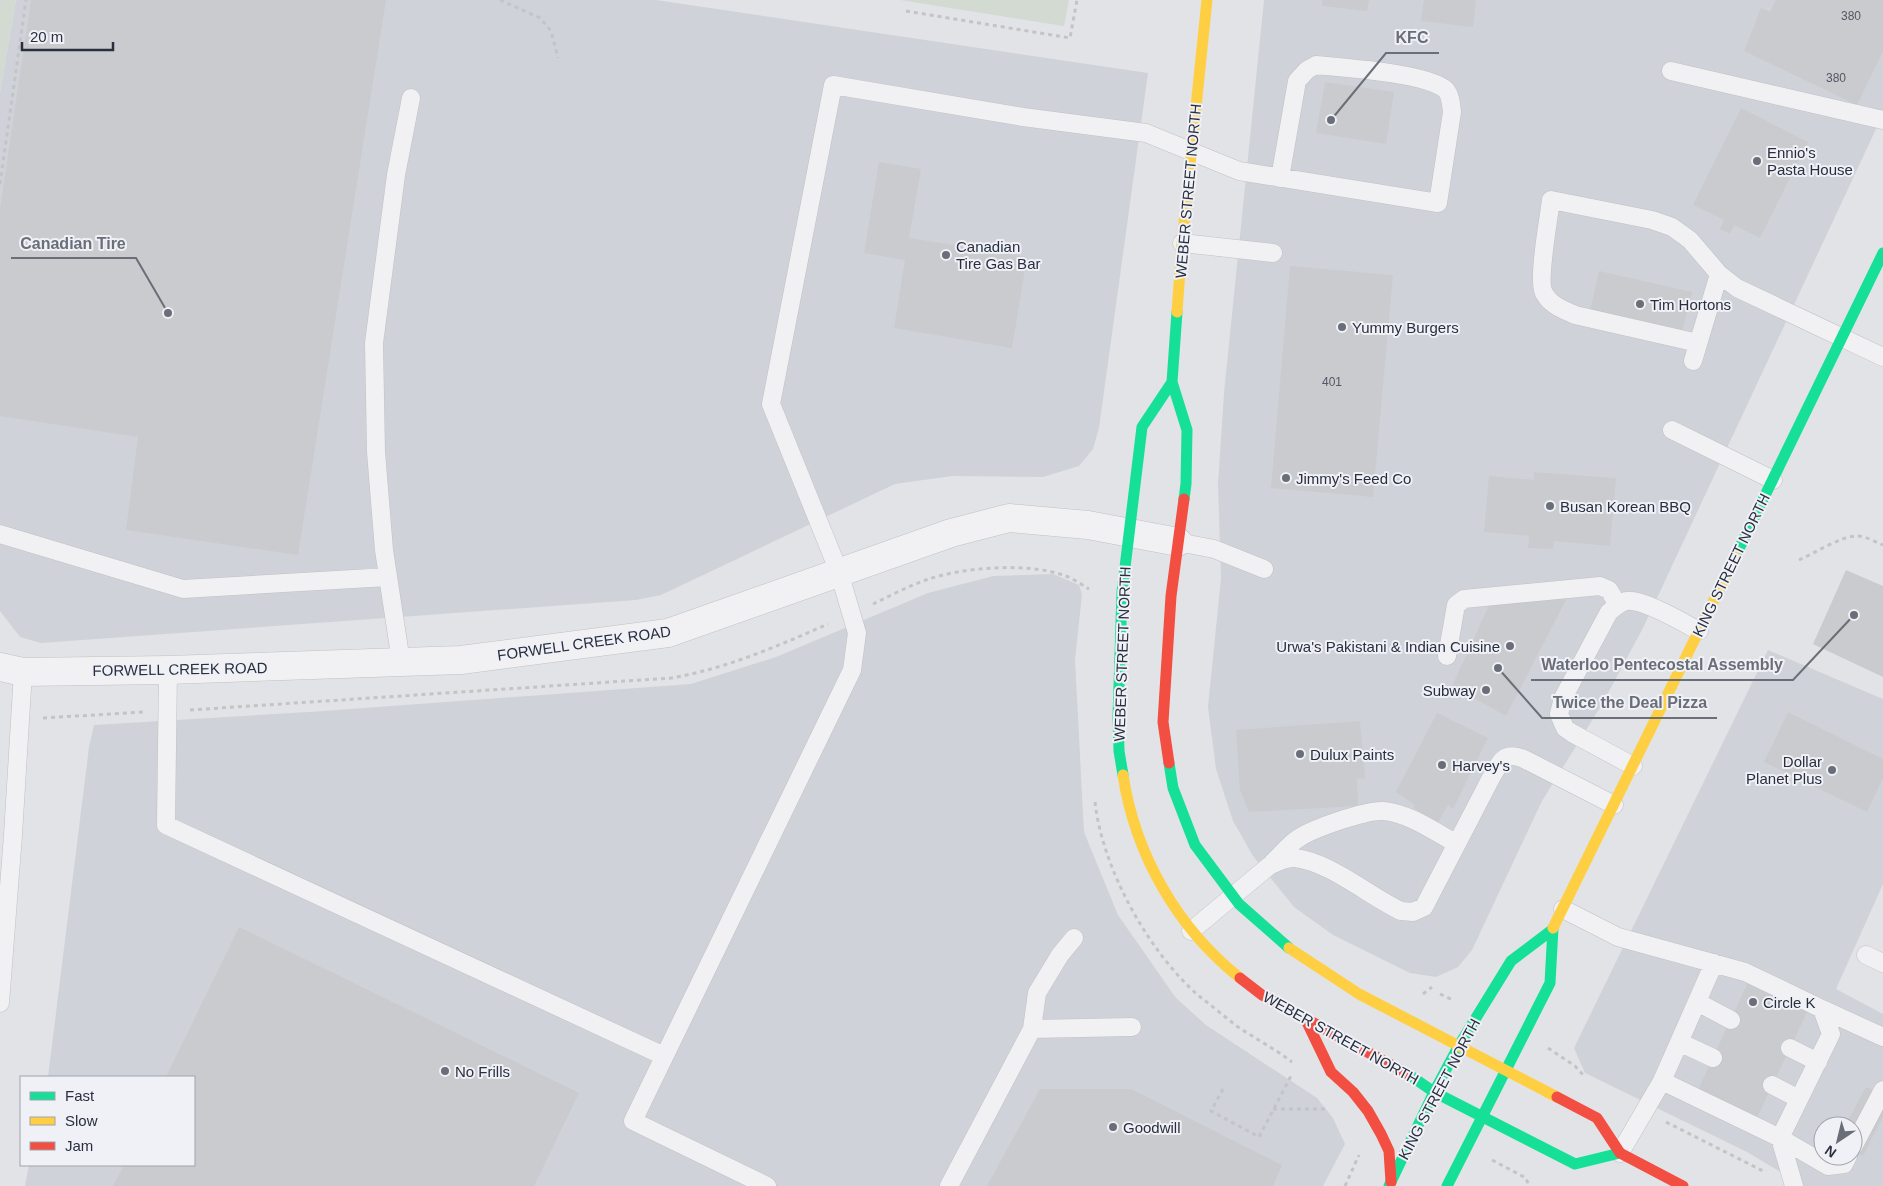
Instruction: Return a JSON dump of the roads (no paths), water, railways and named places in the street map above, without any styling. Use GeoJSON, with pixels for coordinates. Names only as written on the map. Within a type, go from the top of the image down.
{"type":"FeatureCollection","features":[{"type":"Feature","properties":{"kind":"main road","name":"WEBER STREET NORTH"},"geometry":{"type":"LineString","coordinates":[[1207,0],[1190,152],[1172,382],[1187,430],[1186,484],[1171,596],[1163,722],[1173,788],[1195,845],[1239,904],[1291,950],[1359,994],[1597,1118],[1620,1153],[1683,1186]]}},
{"type":"Feature","properties":{"kind":"main road","name":"KING STREET NORTH"},"geometry":{"type":"LineString","coordinates":[[1390,1184],[1458,1047],[1511,961],[1552,930],[1883,254]]}},
{"type":"Feature","properties":{"kind":"main road","name":"WEBER STREET NORTH"},"geometry":{"type":"LineString","coordinates":[[1172,382],[1142,427],[1122,592],[1118,751],[1126,795],[1141,845],[1163,889],[1191,931],[1225,966],[1262,995],[1399,1068],[1434,1092],[1575,1164],[1620,1153]]}},
{"type":"Feature","properties":{"kind":"main road","name":"KING STREET NORTH"},"geometry":{"type":"LineString","coordinates":[[1447,1186],[1550,983],[1552,930]]}},
{"type":"Feature","properties":{"kind":"main road"},"geometry":{"type":"LineString","coordinates":[[1306,1020],[1331,1072],[1353,1092],[1368,1111],[1381,1134],[1389,1151],[1390,1184]]}},
{"type":"Feature","properties":{"kind":"street","name":"FORWELL CREEK ROAD"},"geometry":{"type":"LineString","coordinates":[[12,670],[168,670],[461,660],[668,633],[950,533],[1009,518],[1088,525],[1178,542]]}},
{"type":"Feature","properties":{"kind":"lane"},"geometry":{"type":"LineString","coordinates":[[767,1186],[634,1121],[852,670],[857,633],[839,572],[771,404],[833,86],[1023,117],[1146,134],[1238,171],[1280,178],[1438,203],[1452,112],[1451,101],[1446,91],[1436,85],[1409,76],[1316,64],[1307,70],[1298,81],[1280,178]]}},
{"type":"Feature","properties":{"kind":"lane"},"geometry":{"type":"LineString","coordinates":[[1671,71],[1883,120]]}},
{"type":"Feature","properties":{"kind":"lane"},"geometry":{"type":"LineString","coordinates":[[401,662],[384,550],[376,452],[374,342],[396,176],[411,98]]}},
{"type":"Feature","properties":{"kind":"lane"},"geometry":{"type":"LineString","coordinates":[[1698,343],[1575,315],[1546,298],[1542,291],[1541,275],[1551,200],[1652,220],[1672,227],[1690,240],[1719,274],[1737,288],[1883,357]]}},
{"type":"Feature","properties":{"kind":"lane"},"geometry":{"type":"LineString","coordinates":[[1182,243],[1273,253]]}},
{"type":"Feature","properties":{"kind":"lane"},"geometry":{"type":"LineString","coordinates":[[1693,361],[1719,274]]}},
{"type":"Feature","properties":{"kind":"lane"},"geometry":{"type":"LineString","coordinates":[[1672,430],[1773,480]]}},
{"type":"Feature","properties":{"kind":"lane"},"geometry":{"type":"LineString","coordinates":[[0,534],[183,589],[388,577]]}},
{"type":"Feature","properties":{"kind":"lane"},"geometry":{"type":"LineString","coordinates":[[1178,542],[1214,549],[1264,569]]}},
{"type":"Feature","properties":{"kind":"lane"},"geometry":{"type":"LineString","coordinates":[[1447,656],[1456,605],[1464,599],[1600,586],[1609,590],[1618,605]]}},
{"type":"Feature","properties":{"kind":"lane"},"geometry":{"type":"LineString","coordinates":[[1633,766],[1565,728],[1559,714],[1562,698],[1609,612],[1626,601],[1639,602],[1700,631]]}},
{"type":"Feature","properties":{"kind":"lane"},"geometry":{"type":"LineString","coordinates":[[0,1003],[13,836],[12,670]]}},
{"type":"Feature","properties":{"kind":"lane"},"geometry":{"type":"LineString","coordinates":[[168,670],[166,825],[664,1056]]}},
{"type":"Feature","properties":{"kind":"lane"},"geometry":{"type":"LineString","coordinates":[[1270,866],[1281,860],[1293,858],[1311,862],[1323,866],[1390,906],[1401,911],[1413,912],[1424,907],[1492,776],[1501,761],[1509,755],[1524,759],[1614,805]]}},
{"type":"Feature","properties":{"kind":"lane"},"geometry":{"type":"LineString","coordinates":[[1191,931],[1270,866],[1296,840],[1313,831],[1372,812],[1384,811],[1408,818],[1457,844]]}},
{"type":"Feature","properties":{"kind":"lane"},"geometry":{"type":"LineString","coordinates":[[1563,909],[1618,937],[1745,972],[1883,1038]]}},
{"type":"Feature","properties":{"kind":"lane"},"geometry":{"type":"LineString","coordinates":[[949,1186],[1032,1029],[1038,993],[1060,955],[1074,938]]}},
{"type":"Feature","properties":{"kind":"lane"},"geometry":{"type":"LineString","coordinates":[[1866,955],[1883,963]]}},
{"type":"Feature","properties":{"kind":"lane"},"geometry":{"type":"LineString","coordinates":[[1620,1153],[1662,1081],[1714,963]]}},
{"type":"Feature","properties":{"kind":"lane"},"geometry":{"type":"LineString","coordinates":[[1697,1002],[1731,1020]]}},
{"type":"Feature","properties":{"kind":"lane"},"geometry":{"type":"LineString","coordinates":[[1794,1186],[1780,1138],[1831,1034],[1822,1009]]}},
{"type":"Feature","properties":{"kind":"lane"},"geometry":{"type":"LineString","coordinates":[[1032,1029],[1132,1027]]}},
{"type":"Feature","properties":{"kind":"lane"},"geometry":{"type":"LineString","coordinates":[[1679,1042],[1713,1058]]}},
{"type":"Feature","properties":{"kind":"lane"},"geometry":{"type":"LineString","coordinates":[[1790,1048],[1818,1062]]}},
{"type":"Feature","properties":{"kind":"lane"},"geometry":{"type":"LineString","coordinates":[[1662,1081],[1780,1138],[1813,1157]]}},
{"type":"Feature","properties":{"kind":"lane"},"geometry":{"type":"LineString","coordinates":[[1772,1085],[1799,1099]]}},
{"type":"Feature","properties":{"kind":"lane"},"geometry":{"type":"LineString","coordinates":[[1863,1128],[1883,1090]]}},
{"type":"Feature","properties":{"kind":"place","name":"KFC"},"geometry":{"type":"Point","coordinates":[1331,120]}},
{"type":"Feature","properties":{"kind":"place","name":"Ennio's Pasta House"},"geometry":{"type":"Point","coordinates":[1757,161]}},
{"type":"Feature","properties":{"kind":"place","name":"Canadian Tire Gas Bar"},"geometry":{"type":"Point","coordinates":[946,255]}},
{"type":"Feature","properties":{"kind":"place","name":"Tim Hortons"},"geometry":{"type":"Point","coordinates":[1640,304]}},
{"type":"Feature","properties":{"kind":"place","name":"Canadian Tire"},"geometry":{"type":"Point","coordinates":[168,313]}},
{"type":"Feature","properties":{"kind":"place","name":"Yummy Burgers"},"geometry":{"type":"Point","coordinates":[1342,327]}},
{"type":"Feature","properties":{"kind":"place","name":"Jimmy's Feed Co"},"geometry":{"type":"Point","coordinates":[1286,478]}},
{"type":"Feature","properties":{"kind":"place","name":"Busan Korean BBQ"},"geometry":{"type":"Point","coordinates":[1550,506]}},
{"type":"Feature","properties":{"kind":"place","name":"Waterloo Pentecostal Assembly"},"geometry":{"type":"Point","coordinates":[1854,615]}},
{"type":"Feature","properties":{"kind":"place","name":"Urwa's Pakistani & Indian Cuisine"},"geometry":{"type":"Point","coordinates":[1510,646]}},
{"type":"Feature","properties":{"kind":"place","name":"Twice the Deal Pizza"},"geometry":{"type":"Point","coordinates":[1498,668]}},
{"type":"Feature","properties":{"kind":"place","name":"Subway"},"geometry":{"type":"Point","coordinates":[1486,690]}},
{"type":"Feature","properties":{"kind":"place","name":"Dulux Paints"},"geometry":{"type":"Point","coordinates":[1300,754]}},
{"type":"Feature","properties":{"kind":"place","name":"Harvey's"},"geometry":{"type":"Point","coordinates":[1442,765]}},
{"type":"Feature","properties":{"kind":"place","name":"Dollar Planet Plus"},"geometry":{"type":"Point","coordinates":[1832,770]}},
{"type":"Feature","properties":{"kind":"place","name":"Circle K"},"geometry":{"type":"Point","coordinates":[1753,1002]}},
{"type":"Feature","properties":{"kind":"place","name":"No Frills"},"geometry":{"type":"Point","coordinates":[445,1071]}},
{"type":"Feature","properties":{"kind":"place","name":"Goodwill"},"geometry":{"type":"Point","coordinates":[1113,1127]}}]}
